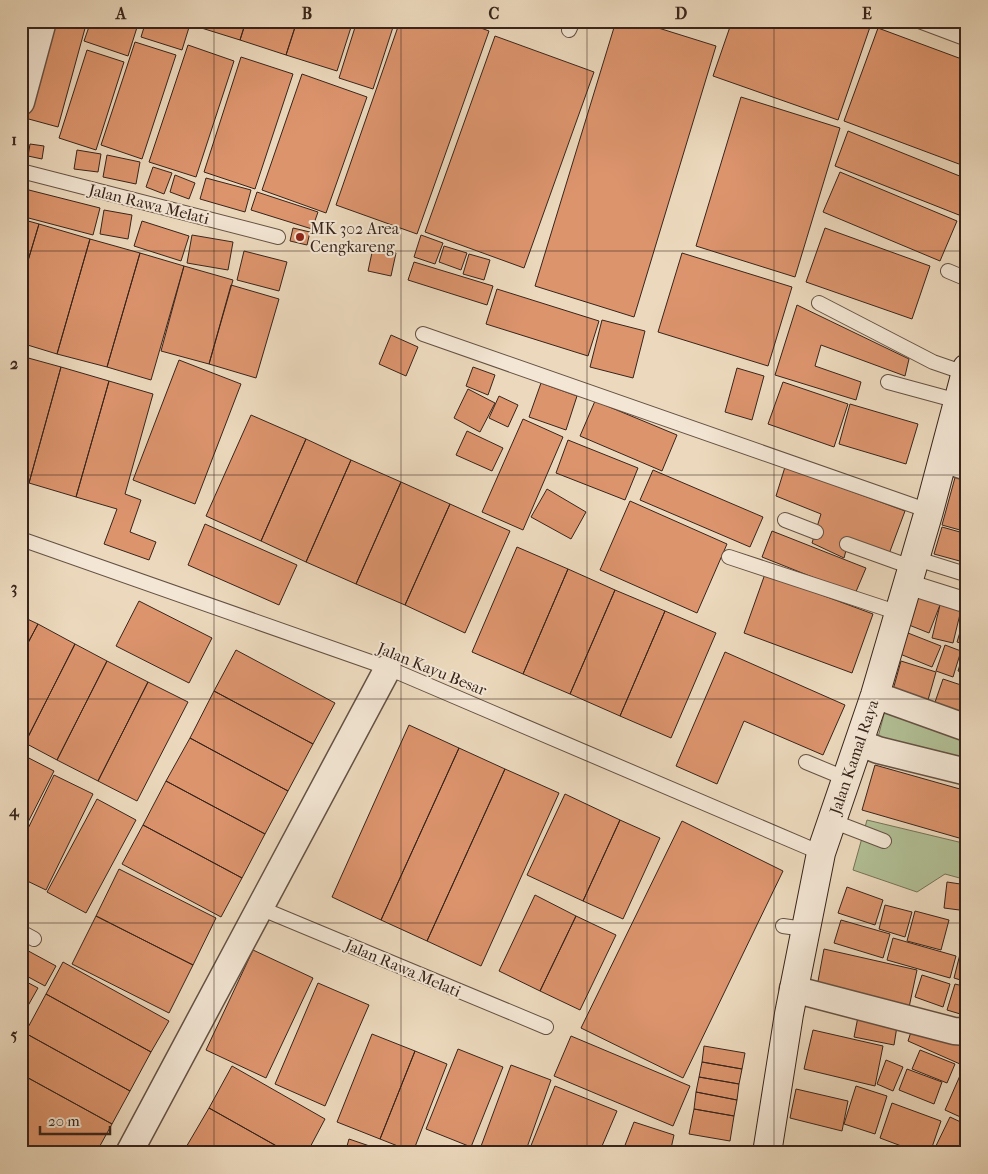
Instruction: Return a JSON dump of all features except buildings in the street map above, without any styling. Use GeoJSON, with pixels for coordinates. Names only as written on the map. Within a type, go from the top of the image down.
{"type":"FeatureCollection","features":[{"type":"Feature","properties":{"kind":"main road","name":"Jalan Kamal Raya"},"geometry":{"type":"LineString","coordinates":[[767,1153],[794,990],[794,928],[860,743],[929,511],[955,463],[958,400],[966,370]]}},
{"type":"Feature","properties":{"kind":"street"},"geometry":{"type":"LineString","coordinates":[[21,102],[43,21]]}},
{"type":"Feature","properties":{"kind":"street"},"geometry":{"type":"LineString","coordinates":[[911,569],[961,601]]}},
{"type":"Feature","properties":{"kind":"street"},"geometry":{"type":"LineString","coordinates":[[129,1153],[388,668]]}},
{"type":"Feature","properties":{"kind":"street"},"geometry":{"type":"LineString","coordinates":[[875,695],[967,728]]}},
{"type":"Feature","properties":{"kind":"street"},"geometry":{"type":"LineString","coordinates":[[860,743],[878,750],[967,772]]}},
{"type":"Feature","properties":{"kind":"street"},"geometry":{"type":"LineString","coordinates":[[794,990],[877,1012],[967,1032]]}},
{"type":"Feature","properties":{"kind":"lane"},"geometry":{"type":"LineString","coordinates":[[919,21],[967,39]]}},
{"type":"Feature","properties":{"kind":"lane","name":"Jalan Rawa Melati"},"geometry":{"type":"LineString","coordinates":[[21,171],[278,237]]}},
{"type":"Feature","properties":{"kind":"lane"},"geometry":{"type":"LineString","coordinates":[[948,271],[967,279]]}},
{"type":"Feature","properties":{"kind":"lane"},"geometry":{"type":"LineString","coordinates":[[819,303],[933,362],[966,370]]}},
{"type":"Feature","properties":{"kind":"lane"},"geometry":{"type":"LineString","coordinates":[[423,334],[929,511]]}},
{"type":"Feature","properties":{"kind":"lane"},"geometry":{"type":"LineString","coordinates":[[888,382],[958,400]]}},
{"type":"Feature","properties":{"kind":"lane"},"geometry":{"type":"LineString","coordinates":[[785,520],[816,532]]}},
{"type":"Feature","properties":{"kind":"lane","name":"Jalan Kayu Besar"},"geometry":{"type":"LineString","coordinates":[[21,539],[388,668],[821,853]]}},
{"type":"Feature","properties":{"kind":"lane"},"geometry":{"type":"LineString","coordinates":[[848,544],[911,569],[962,573]]}},
{"type":"Feature","properties":{"kind":"lane"},"geometry":{"type":"LineString","coordinates":[[729,557],[899,613]]}},
{"type":"Feature","properties":{"kind":"lane"},"geometry":{"type":"LineString","coordinates":[[806,762],[847,779]]}},
{"type":"Feature","properties":{"kind":"lane"},"geometry":{"type":"LineString","coordinates":[[832,821],[884,841]]}},
{"type":"Feature","properties":{"kind":"lane","name":"Jalan Rawa Melati"},"geometry":{"type":"LineString","coordinates":[[260,908],[546,1027]]}},
{"type":"Feature","properties":{"kind":"lane"},"geometry":{"type":"LineString","coordinates":[[21,932],[34,939]]}},
{"type":"Feature","properties":{"kind":"green space"},"geometry":{"type":"Polygon","coordinates":[[[886,707],[967,729],[967,785],[873,756],[886,707]]]}},
{"type":"Feature","properties":{"kind":"green space"},"geometry":{"type":"Polygon","coordinates":[[[867,820],[967,844],[967,880],[945,874],[917,892],[853,870],[867,820]]]}},
{"type":"Feature","properties":{"kind":"place","name":"MK 302 Area Cengkareng"},"geometry":{"type":"Point","coordinates":[300,237]}}]}
